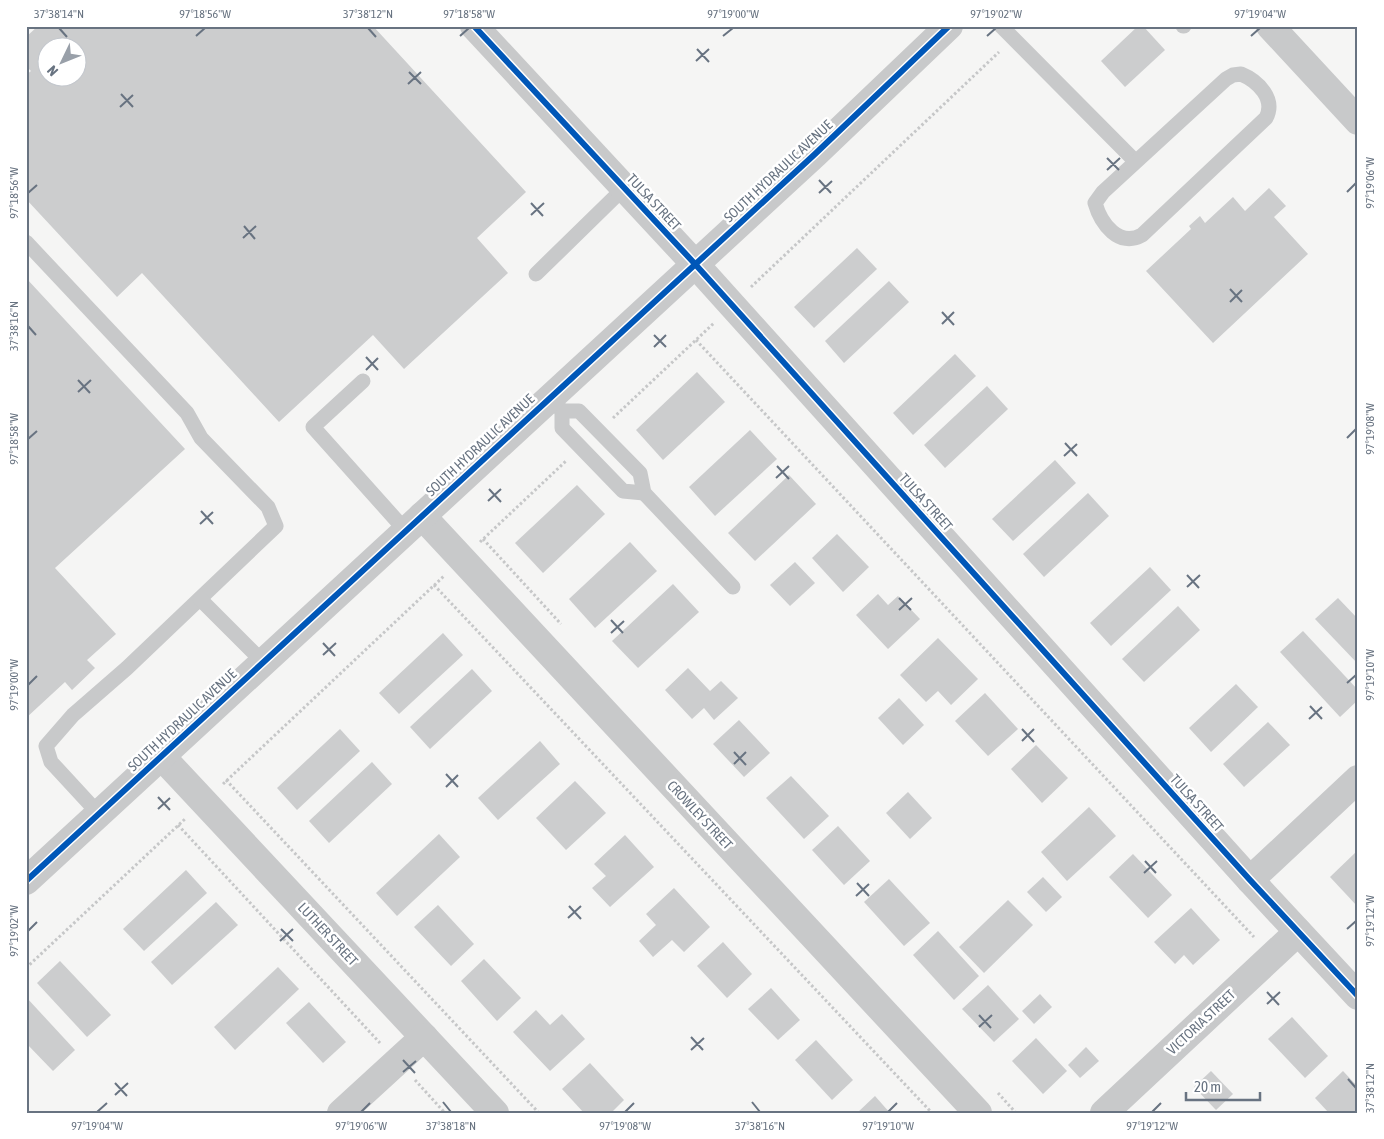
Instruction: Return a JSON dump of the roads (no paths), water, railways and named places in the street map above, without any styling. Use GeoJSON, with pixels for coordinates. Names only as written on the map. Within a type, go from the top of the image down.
{"type":"FeatureCollection","features":[{"type":"Feature","properties":{"kind":"street","name":"TULSA STREET"},"geometry":{"type":"LineString","coordinates":[[474,26],[695,264],[1250,880],[1358,996]]}},
{"type":"Feature","properties":{"kind":"street","name":"SOUTH HYDRAULIC AVENUE"},"geometry":{"type":"LineString","coordinates":[[26,881],[414,524],[556,404],[695,264],[949,26]]}},
{"type":"Feature","properties":{"kind":"street"},"geometry":{"type":"LineString","coordinates":[[1270,26],[1358,121]]}},
{"type":"Feature","properties":{"kind":"street","name":"CROWLEY STREET"},"geometry":{"type":"LineString","coordinates":[[414,524],[462,559],[978,1113]]}},
{"type":"Feature","properties":{"kind":"street","name":"LUTHER STREET"},"geometry":{"type":"LineString","coordinates":[[161,756],[495,1113]]}},
{"type":"Feature","properties":{"kind":"street"},"geometry":{"type":"LineString","coordinates":[[1250,880],[1358,779]]}},
{"type":"Feature","properties":{"kind":"street","name":"VICTORIA STREET"},"geometry":{"type":"LineString","coordinates":[[1104,1113],[1298,932]]}},
{"type":"Feature","properties":{"kind":"street"},"geometry":{"type":"LineString","coordinates":[[341,1113],[424,1037]]}},
{"type":"Feature","properties":{"kind":"lane"},"geometry":{"type":"LineString","coordinates":[[1001,26],[1135,161]]}},
{"type":"Feature","properties":{"kind":"lane"},"geometry":{"type":"LineString","coordinates":[[1241,74],[1253,79],[1269,100],[1270,111],[1266,118],[1142,235],[1134,240],[1125,240],[1113,234],[1105,224],[1098,214],[1096,203],[1103,192],[1135,161],[1233,75],[1241,74]]}},
{"type":"Feature","properties":{"kind":"lane"},"geometry":{"type":"LineString","coordinates":[[536,274],[624,188]]}},
{"type":"Feature","properties":{"kind":"lane"},"geometry":{"type":"LineString","coordinates":[[26,242],[187,413],[200,438],[268,507],[276,526],[127,668],[73,714],[46,746],[51,762],[99,814]]}},
{"type":"Feature","properties":{"kind":"lane"},"geometry":{"type":"LineString","coordinates":[[363,381],[313,427],[414,524]]}},
{"type":"Feature","properties":{"kind":"lane"},"geometry":{"type":"LineString","coordinates":[[556,404],[579,411],[640,473],[644,493],[733,587]]}},
{"type":"Feature","properties":{"kind":"lane"},"geometry":{"type":"LineString","coordinates":[[556,404],[562,428],[581,448],[623,490],[644,493]]}},
{"type":"Feature","properties":{"kind":"lane"},"geometry":{"type":"LineString","coordinates":[[200,599],[263,662]]}}]}
